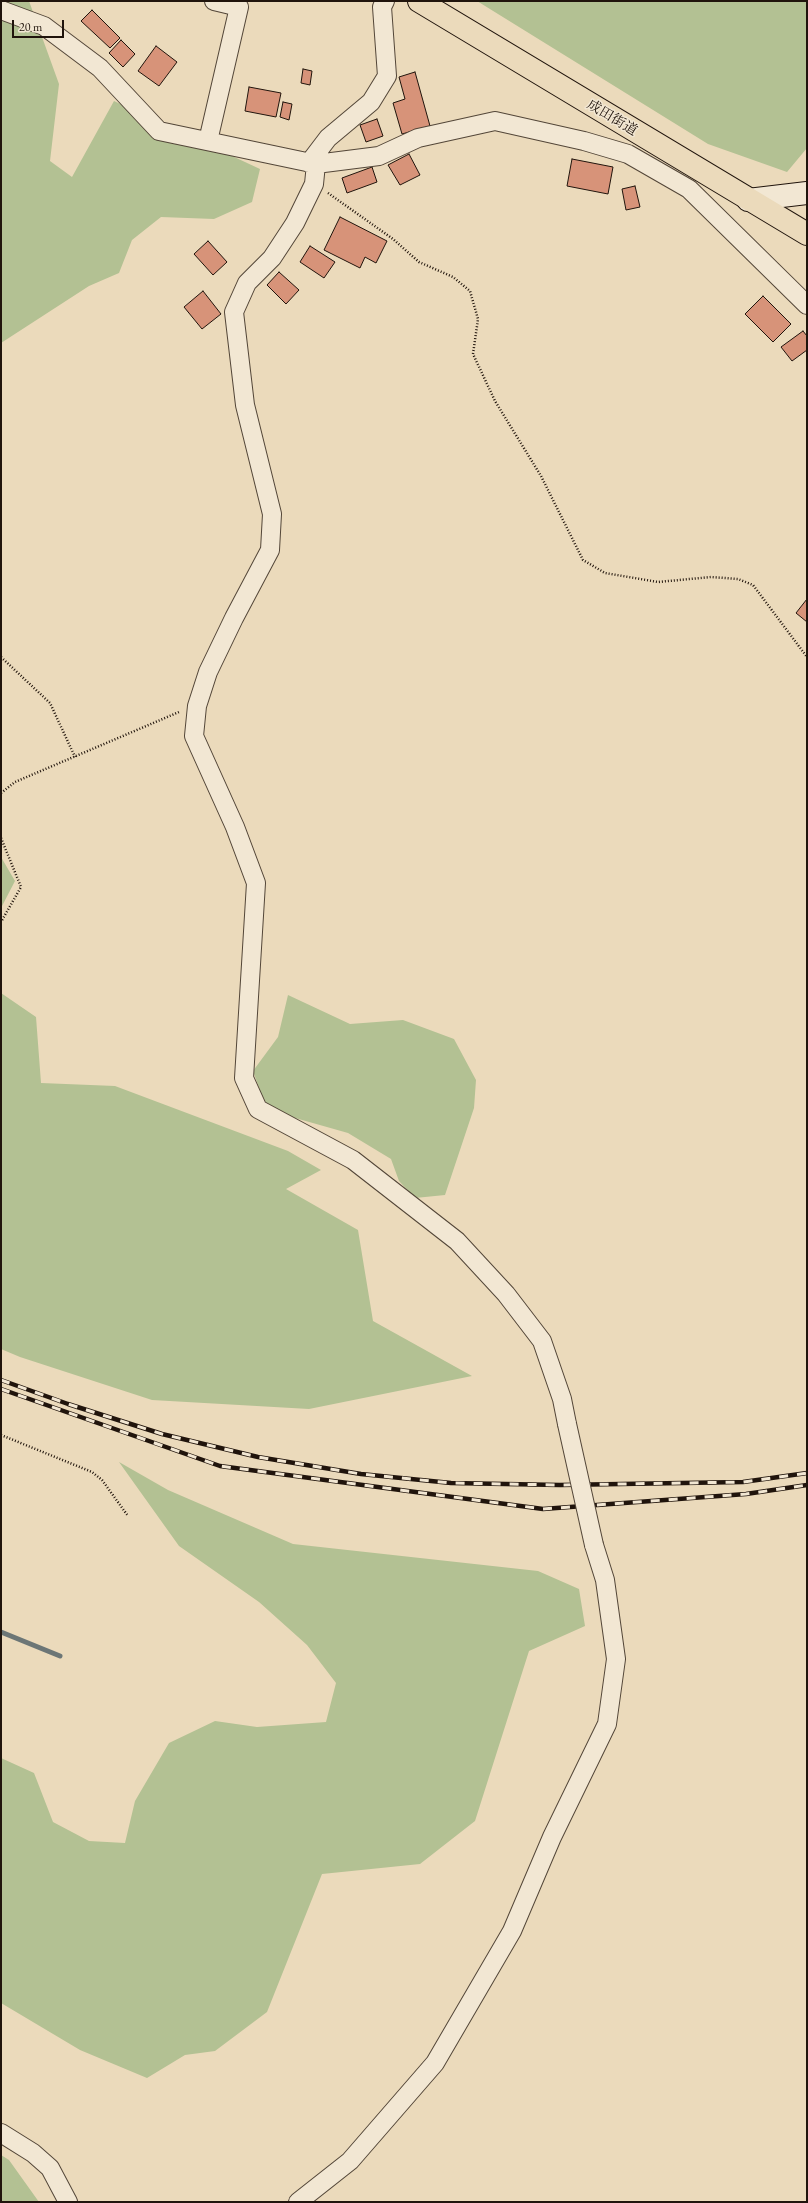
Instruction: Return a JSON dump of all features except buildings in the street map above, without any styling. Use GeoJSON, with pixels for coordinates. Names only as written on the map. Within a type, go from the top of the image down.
{"type":"FeatureCollection","features":[{"type":"Feature","properties":{"kind":"highway","name":"成田街道"},"geometry":{"type":"LineString","coordinates":[[419,1],[713,180],[807,234]]}},
{"type":"Feature","properties":{"kind":"street"},"geometry":{"type":"LineString","coordinates":[[208,141],[239,8],[214,1]]}},
{"type":"Feature","properties":{"kind":"street"},"geometry":{"type":"LineString","coordinates":[[298,2202],[350,2161],[435,2063],[512,1931],[552,1837],[607,1724],[616,1659],[605,1580],[594,1545],[562,1399],[542,1341],[506,1294],[457,1241],[353,1160],[258,1109],[244,1078],[256,883],[235,827],[194,736],[197,706],[208,672],[270,550],[272,514],[245,405],[234,312],[247,283],[272,258],[295,223],[314,184],[313,164],[328,138],[371,102],[387,76],[382,7],[385,1]]}},
{"type":"Feature","properties":{"kind":"street"},"geometry":{"type":"LineString","coordinates":[[1,10],[44,26],[100,68],[159,131],[313,164],[379,156],[418,138],[495,121],[584,141],[628,154],[689,189],[807,306]]}},
{"type":"Feature","properties":{"kind":"street"},"geometry":{"type":"LineString","coordinates":[[689,189],[713,180]]}},
{"type":"Feature","properties":{"kind":"street"},"geometry":{"type":"LineString","coordinates":[[748,200],[807,193]]}},
{"type":"Feature","properties":{"kind":"street"},"geometry":{"type":"LineString","coordinates":[[1,2133],[33,2153],[50,2168],[68,2202]]}},
{"type":"Feature","properties":{"kind":"path"},"geometry":{"type":"LineString","coordinates":[[314,184],[393,239],[419,262],[453,277],[470,291],[478,319],[473,354],[495,401],[541,476],[583,560],[605,573],[658,582],[711,577],[738,579],[753,585],[807,657]]}},
{"type":"Feature","properties":{"kind":"path"},"geometry":{"type":"LineString","coordinates":[[1,657],[50,703],[75,757]]}},
{"type":"Feature","properties":{"kind":"path"},"geometry":{"type":"LineString","coordinates":[[1,793],[15,782],[119,740],[166,716],[197,706]]}},
{"type":"Feature","properties":{"kind":"path"},"geometry":{"type":"LineString","coordinates":[[1,838],[21,887],[1,922]]}},
{"type":"Feature","properties":{"kind":"path"},"geometry":{"type":"LineString","coordinates":[[1,1435],[92,1472],[102,1480],[128,1516]]}},
{"type":"Feature","properties":{"kind":"green space"},"geometry":{"type":"Polygon","coordinates":[[[1,1],[29,1],[59,84],[50,161],[72,177],[114,101],[260,169],[252,202],[214,219],[161,217],[132,240],[119,273],[89,286],[1,343],[1,1]]]}},
{"type":"Feature","properties":{"kind":"green space"},"geometry":{"type":"Polygon","coordinates":[[[477,1],[807,1],[807,148],[787,172],[708,144],[477,1]]]}},
{"type":"Feature","properties":{"kind":"green space"},"geometry":{"type":"Polygon","coordinates":[[[1,857],[15,881],[1,908],[1,857]]]}},
{"type":"Feature","properties":{"kind":"green space"},"geometry":{"type":"Polygon","coordinates":[[[1,993],[36,1017],[41,1083],[115,1086],[288,1151],[321,1170],[286,1189],[358,1230],[373,1321],[472,1376],[309,1409],[152,1400],[20,1357],[1,1349],[1,993]]]}},
{"type":"Feature","properties":{"kind":"green space"},"geometry":{"type":"Polygon","coordinates":[[[288,995],[350,1024],[403,1020],[454,1039],[476,1080],[474,1108],[445,1195],[415,1198],[399,1181],[391,1159],[348,1133],[267,1110],[253,1071],[278,1037],[288,995]]]}},
{"type":"Feature","properties":{"kind":"green space"},"geometry":{"type":"Polygon","coordinates":[[[119,1462],[168,1490],[293,1544],[538,1571],[579,1589],[585,1626],[529,1651],[475,1821],[420,1864],[322,1874],[267,2012],[215,2051],[185,2055],[147,2078],[80,2050],[1,2003],[1,1758],[34,1773],[53,1822],[89,1841],[125,1843],[135,1801],[169,1743],[215,1721],[257,1727],[326,1722],[336,1683],[307,1645],[259,1602],[179,1546],[119,1462]]]}},
{"type":"Feature","properties":{"kind":"green space"},"geometry":{"type":"Polygon","coordinates":[[[1,2155],[9,2160],[39,2202],[1,2202],[1,2155]]]}},
{"type":"Feature","properties":{"kind":"waterway"},"geometry":{"type":"LineString","coordinates":[[1,1632],[60,1656]]}},
{"type":"Feature","properties":{"kind":"railway"},"geometry":{"type":"LineString","coordinates":[[1,1380],[68,1404],[162,1434],[258,1457],[361,1474],[451,1483],[560,1485],[743,1482],[807,1473]]}},
{"type":"Feature","properties":{"kind":"railway"},"geometry":{"type":"LineString","coordinates":[[1,1389],[220,1466],[543,1509],[746,1494],[807,1485]]}}]}
